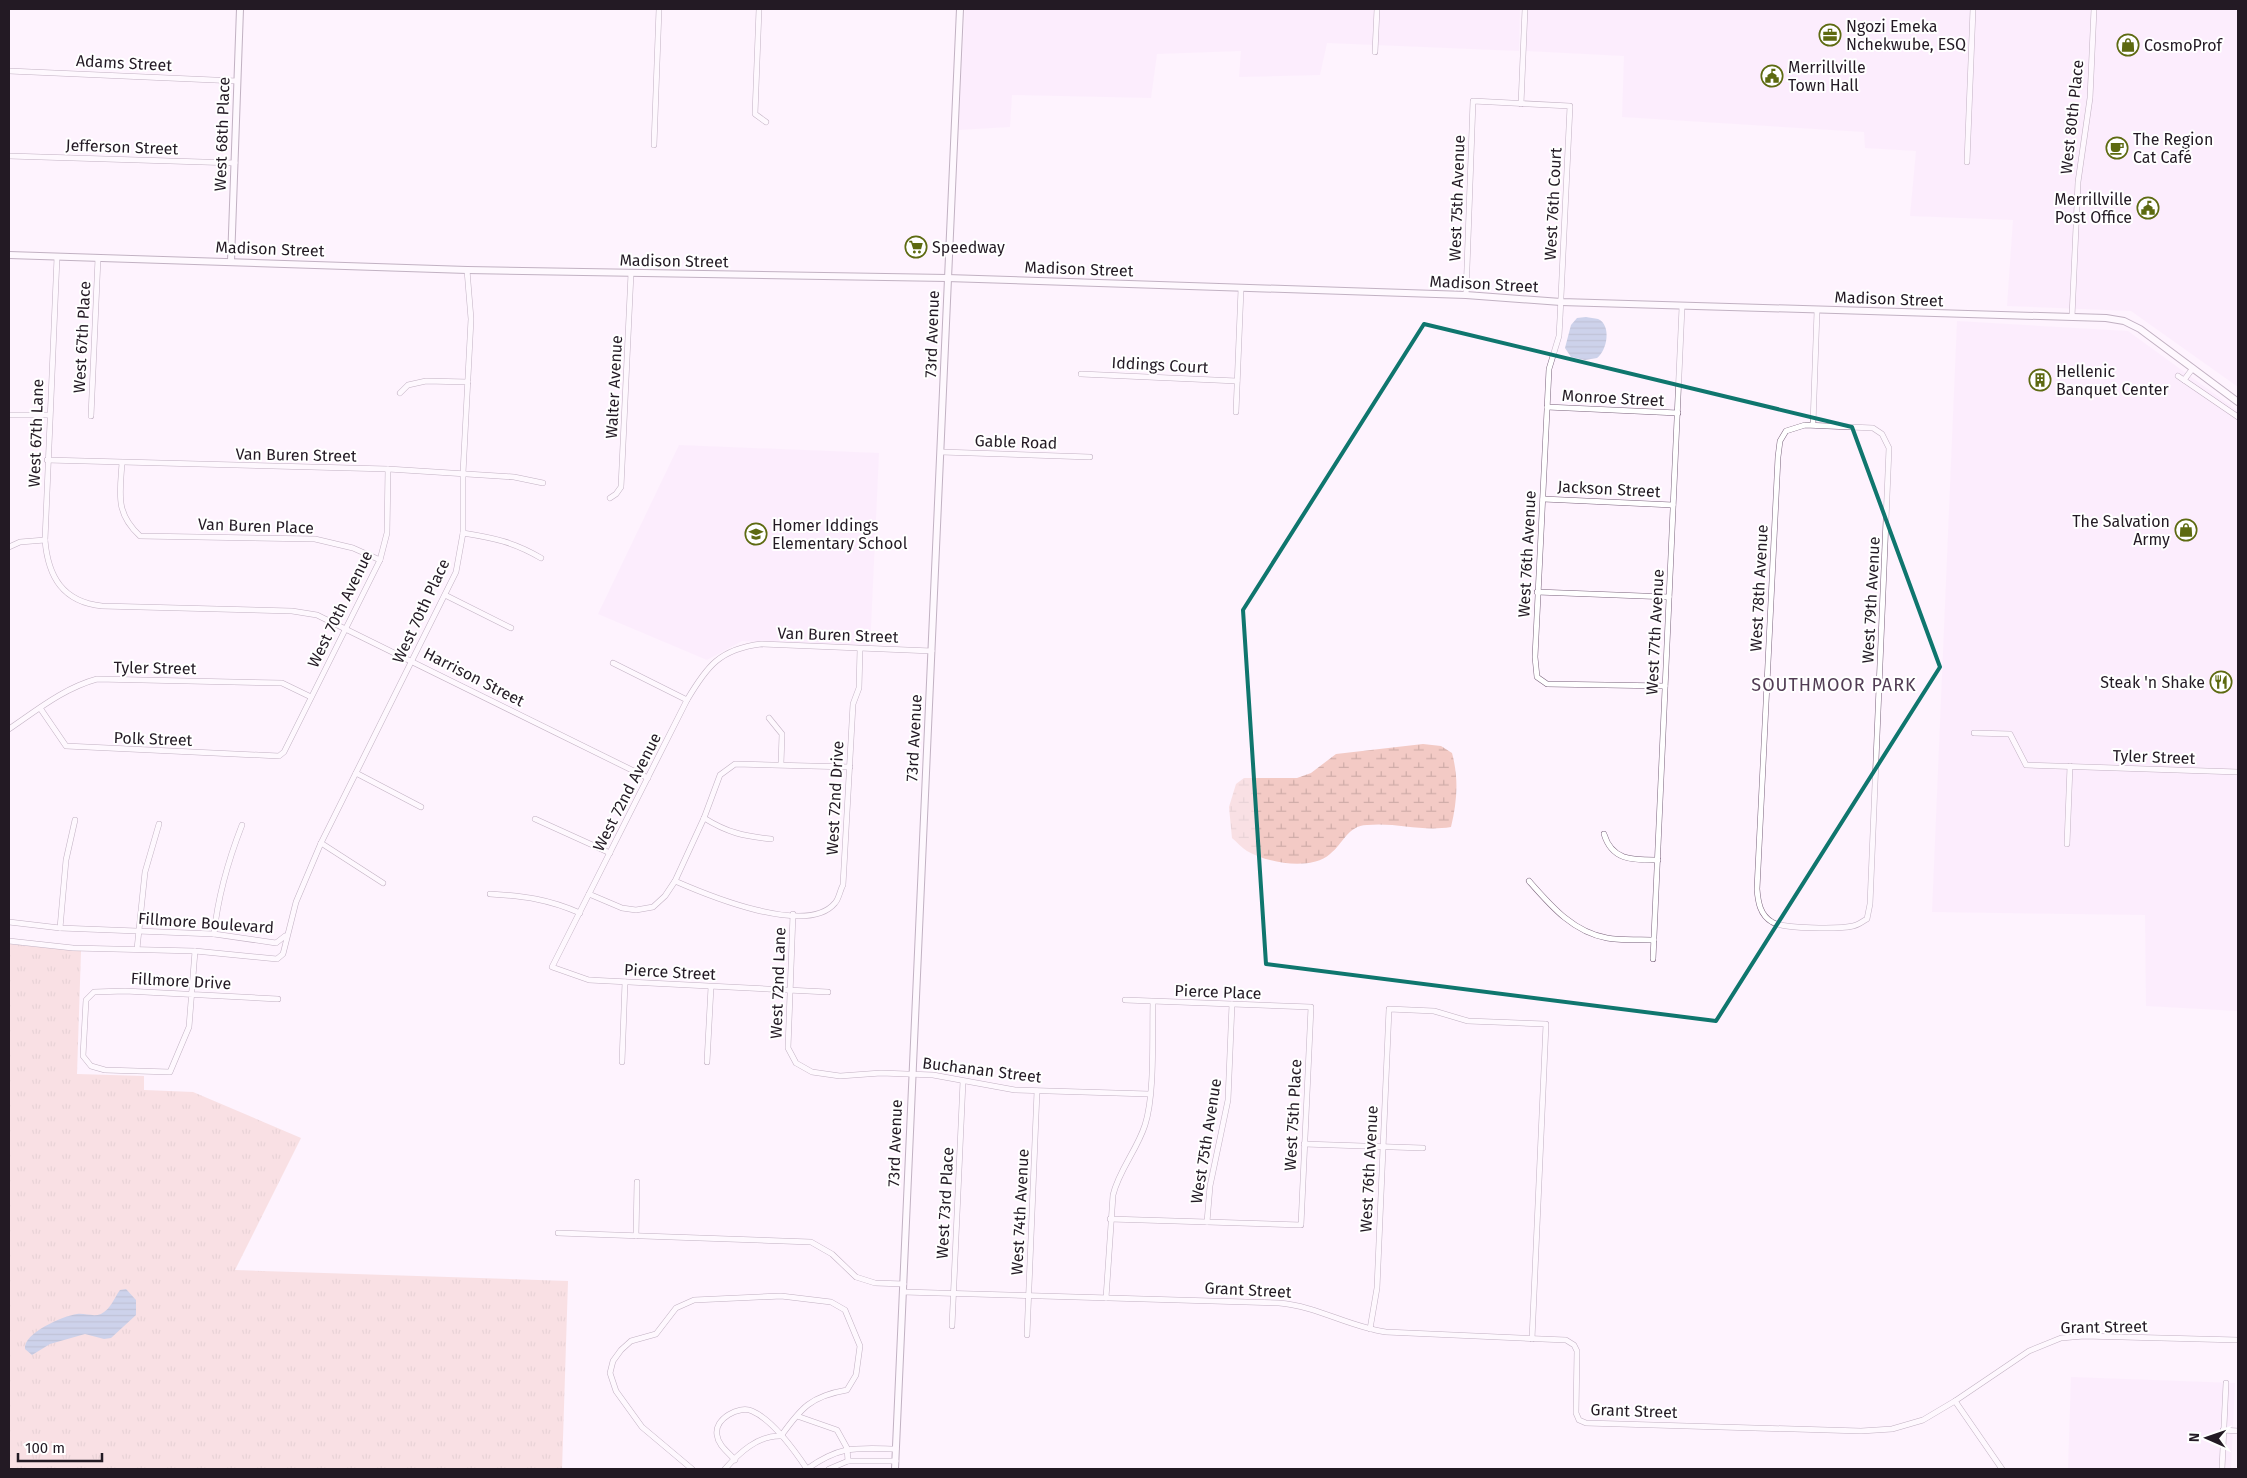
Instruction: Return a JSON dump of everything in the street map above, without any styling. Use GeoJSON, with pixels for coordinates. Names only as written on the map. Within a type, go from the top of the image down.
{"type":"FeatureCollection","features":[{"type":"Feature","properties":{"kind":"street","name":"West 68th Place"},"geometry":{"type":"LineString","coordinates":[[231,261],[240,9]]}},
{"type":"Feature","properties":{"kind":"street"},"geometry":{"type":"LineString","coordinates":[[654,145],[660,9]]}},
{"type":"Feature","properties":{"kind":"street"},"geometry":{"type":"LineString","coordinates":[[759,9],[755,114],[766,122]]}},
{"type":"Feature","properties":{"kind":"street","name":"73rd Avenue"},"geometry":{"type":"LineString","coordinates":[[895,1469],[904,1284],[911,1074],[932,651],[960,9]]}},
{"type":"Feature","properties":{"kind":"street"},"geometry":{"type":"LineString","coordinates":[[1375,52],[1377,9]]}},
{"type":"Feature","properties":{"kind":"street"},"geometry":{"type":"LineString","coordinates":[[1521,104],[1525,9]]}},
{"type":"Feature","properties":{"kind":"street"},"geometry":{"type":"LineString","coordinates":[[1967,162],[1973,9]]}},
{"type":"Feature","properties":{"kind":"street","name":"West 80th Place"},"geometry":{"type":"LineString","coordinates":[[2072,317],[2078,182],[2090,98],[2094,9]]}},
{"type":"Feature","properties":{"kind":"street","name":"Adams Street"},"geometry":{"type":"LineString","coordinates":[[9,71],[237,81]]}},
{"type":"Feature","properties":{"kind":"street","name":"West 75th Avenue"},"geometry":{"type":"LineString","coordinates":[[1466,296],[1473,101],[1521,104]]}},
{"type":"Feature","properties":{"kind":"street","name":"West 76th Court"},"geometry":{"type":"LineString","coordinates":[[1521,104],[1570,106],[1561,302]]}},
{"type":"Feature","properties":{"kind":"street","name":"Jefferson Street"},"geometry":{"type":"LineString","coordinates":[[9,156],[235,163]]}},
{"type":"Feature","properties":{"kind":"street","name":"Madison Street"},"geometry":{"type":"LineString","coordinates":[[9,255],[467,270],[947,278],[1466,296],[1561,302],[1817,311],[2072,317],[2119,320],[2140,329],[2193,368]]}},
{"type":"Feature","properties":{"kind":"street","name":"West 67th Lane"},"geometry":{"type":"LineString","coordinates":[[56,257],[44,540],[50,568],[58,582],[75,600]]}},
{"type":"Feature","properties":{"kind":"street","name":"West 67th Place"},"geometry":{"type":"LineString","coordinates":[[91,416],[98,258]]}},
{"type":"Feature","properties":{"kind":"street","name":"West 70th Place"},"geometry":{"type":"LineString","coordinates":[[286,936],[296,902],[321,843],[456,572],[463,533],[463,473],[471,319],[467,270]]}},
{"type":"Feature","properties":{"kind":"street","name":"Walter Avenue"},"geometry":{"type":"LineString","coordinates":[[610,498],[621,487],[631,273]]}},
{"type":"Feature","properties":{"kind":"street"},"geometry":{"type":"LineString","coordinates":[[1236,412],[1241,289]]}},
{"type":"Feature","properties":{"kind":"street","name":"West 76th Avenue"},"geometry":{"type":"LineString","coordinates":[[1561,302],[1559,336],[1549,369],[1537,592],[1535,657],[1537,677],[1547,684],[1665,686]]}},
{"type":"Feature","properties":{"kind":"street","name":"West 77th Avenue"},"geometry":{"type":"LineString","coordinates":[[1653,959],[1682,306]]}},
{"type":"Feature","properties":{"kind":"street"},"geometry":{"type":"LineString","coordinates":[[1813,424],[1817,311]]}},
{"type":"Feature","properties":{"kind":"street"},"geometry":{"type":"LineString","coordinates":[[2184,380],[2193,368],[2238,402]]}},
{"type":"Feature","properties":{"kind":"street","name":"Iddings Court"},"geometry":{"type":"LineString","coordinates":[[1081,374],[1237,381]]}},
{"type":"Feature","properties":{"kind":"street"},"geometry":{"type":"LineString","coordinates":[[2178,376],[2238,417]]}},
{"type":"Feature","properties":{"kind":"street"},"geometry":{"type":"LineString","coordinates":[[400,393],[408,385],[426,381],[468,382]]}},
{"type":"Feature","properties":{"kind":"street","name":"Monroe Street"},"geometry":{"type":"LineString","coordinates":[[1547,407],[1678,413]]}},
{"type":"Feature","properties":{"kind":"street"},"geometry":{"type":"LineString","coordinates":[[9,414],[49,415]]}},
{"type":"Feature","properties":{"kind":"street","name":"West 79th Avenue"},"geometry":{"type":"LineString","coordinates":[[1764,914],[1773,923],[1789,926],[1836,928],[1855,926],[1867,919],[1870,904],[1889,448],[1882,434],[1873,428],[1813,424]]}},
{"type":"Feature","properties":{"kind":"street","name":"West 78th Avenue"},"geometry":{"type":"LineString","coordinates":[[1764,914],[1758,904],[1757,889],[1780,442],[1790,428],[1813,424]]}},
{"type":"Feature","properties":{"kind":"street","name":"Gable Road"},"geometry":{"type":"LineString","coordinates":[[940,452],[1090,457]]}},
{"type":"Feature","properties":{"kind":"street","name":"Van Buren Street"},"geometry":{"type":"LineString","coordinates":[[48,460],[388,469],[514,477],[543,483]]}},
{"type":"Feature","properties":{"kind":"street","name":"Van Buren Place"},"geometry":{"type":"LineString","coordinates":[[122,463],[119,502],[131,528],[140,536],[315,540],[353,548],[380,560]]}},
{"type":"Feature","properties":{"kind":"street","name":"West 70th Avenue"},"geometry":{"type":"LineString","coordinates":[[284,752],[380,560],[387,533],[388,469]]}},
{"type":"Feature","properties":{"kind":"street","name":"Jackson Street"},"geometry":{"type":"LineString","coordinates":[[1543,499],[1674,505]]}},
{"type":"Feature","properties":{"kind":"street"},"geometry":{"type":"LineString","coordinates":[[463,533],[499,538],[519,545],[541,558]]}},
{"type":"Feature","properties":{"kind":"street"},"geometry":{"type":"LineString","coordinates":[[9,547],[20,542],[44,540]]}},
{"type":"Feature","properties":{"kind":"street"},"geometry":{"type":"LineString","coordinates":[[1537,592],[1669,597]]}},
{"type":"Feature","properties":{"kind":"street"},"geometry":{"type":"LineString","coordinates":[[445,594],[511,628]]}},
{"type":"Feature","properties":{"kind":"street","name":"Harrison Street"},"geometry":{"type":"LineString","coordinates":[[75,600],[102,606],[292,611],[317,614],[648,778]]}},
{"type":"Feature","properties":{"kind":"street","name":"Van Buren Street"},"geometry":{"type":"LineString","coordinates":[[744,646],[761,644],[932,651]]}},
{"type":"Feature","properties":{"kind":"street","name":"West 72nd Avenue"},"geometry":{"type":"LineString","coordinates":[[552,967],[687,700],[700,678],[727,652],[744,646]]}},
{"type":"Feature","properties":{"kind":"street","name":"West 72nd Drive"},"geometry":{"type":"LineString","coordinates":[[793,914],[818,914],[835,903],[842,885],[853,704],[859,688],[860,649]]}},
{"type":"Feature","properties":{"kind":"street"},"geometry":{"type":"LineString","coordinates":[[613,663],[687,700]]}},
{"type":"Feature","properties":{"kind":"street","name":"Tyler Street"},"geometry":{"type":"LineString","coordinates":[[9,729],[82,683],[97,679],[282,684],[311,697]]}},
{"type":"Feature","properties":{"kind":"street","name":"Polk Street"},"geometry":{"type":"LineString","coordinates":[[40,708],[66,746],[279,756],[284,752]]}},
{"type":"Feature","properties":{"kind":"street"},"geometry":{"type":"LineString","coordinates":[[769,718],[782,734],[781,764]]}},
{"type":"Feature","properties":{"kind":"street","name":"Tyler Street"},"geometry":{"type":"LineString","coordinates":[[1974,733],[2010,734],[2026,764],[2238,772]]}},
{"type":"Feature","properties":{"kind":"street"},"geometry":{"type":"LineString","coordinates":[[589,894],[622,908],[636,910],[654,907],[665,896],[675,881],[704,818],[720,775],[734,764],[850,767]]}},
{"type":"Feature","properties":{"kind":"street"},"geometry":{"type":"LineString","coordinates":[[2067,844],[2070,766]]}},
{"type":"Feature","properties":{"kind":"street"},"geometry":{"type":"LineString","coordinates":[[356,773],[421,806]]}},
{"type":"Feature","properties":{"kind":"street"},"geometry":{"type":"LineString","coordinates":[[704,818],[723,830],[746,836],[772,839]]}},
{"type":"Feature","properties":{"kind":"street"},"geometry":{"type":"LineString","coordinates":[[535,819],[610,853]]}},
{"type":"Feature","properties":{"kind":"street"},"geometry":{"type":"LineString","coordinates":[[60,928],[66,860],[75,820]]}},
{"type":"Feature","properties":{"kind":"street"},"geometry":{"type":"LineString","coordinates":[[137,949],[145,872],[159,824]]}},
{"type":"Feature","properties":{"kind":"street"},"geometry":{"type":"LineString","coordinates":[[214,934],[217,901],[229,855],[242,825]]}},
{"type":"Feature","properties":{"kind":"street"},"geometry":{"type":"LineString","coordinates":[[1604,834],[1608,847],[1617,854],[1630,858],[1658,860]]}},
{"type":"Feature","properties":{"kind":"street"},"geometry":{"type":"LineString","coordinates":[[321,843],[349,859],[383,883]]}},
{"type":"Feature","properties":{"kind":"street"},"geometry":{"type":"LineString","coordinates":[[675,881],[733,905],[756,911],[793,914]]}},
{"type":"Feature","properties":{"kind":"street"},"geometry":{"type":"LineString","coordinates":[[1529,881],[1553,909],[1585,931],[1607,938],[1654,940]]}},
{"type":"Feature","properties":{"kind":"street"},"geometry":{"type":"LineString","coordinates":[[490,894],[532,896],[554,902],[580,913]]}},
{"type":"Feature","properties":{"kind":"street","name":"West 72nd Lane"},"geometry":{"type":"LineString","coordinates":[[793,914],[788,1048],[796,1062],[812,1072]]}},
{"type":"Feature","properties":{"kind":"street","name":"Fillmore Boulevard"},"geometry":{"type":"LineString","coordinates":[[9,922],[60,928],[214,934],[276,943],[286,936]]}},
{"type":"Feature","properties":{"kind":"street","name":"Fillmore Boulevard"},"geometry":{"type":"LineString","coordinates":[[9,940],[73,948],[195,951],[277,959],[283,954],[286,936]]}},
{"type":"Feature","properties":{"kind":"street"},"geometry":{"type":"LineString","coordinates":[[193,994],[195,951]]}},
{"type":"Feature","properties":{"kind":"street","name":"Pierce Street"},"geometry":{"type":"LineString","coordinates":[[552,967],[589,980],[828,992]]}},
{"type":"Feature","properties":{"kind":"street"},"geometry":{"type":"LineString","coordinates":[[622,1062],[625,982]]}},
{"type":"Feature","properties":{"kind":"street"},"geometry":{"type":"LineString","coordinates":[[707,1062],[710,986]]}},
{"type":"Feature","properties":{"kind":"street","name":"Fillmore Drive"},"geometry":{"type":"LineString","coordinates":[[193,994],[189,1027],[170,1072],[105,1070],[91,1066],[83,1056],[86,1000],[94,992],[103,990],[193,994],[278,999]]}},
{"type":"Feature","properties":{"kind":"street","name":"Pierce Place"},"geometry":{"type":"LineString","coordinates":[[1125,1000],[1311,1006]]}},
{"type":"Feature","properties":{"kind":"street"},"geometry":{"type":"LineString","coordinates":[[1106,1298],[1110,1219],[1115,1188],[1146,1122],[1153,1002]]}},
{"type":"Feature","properties":{"kind":"street","name":"West 75th Avenue"},"geometry":{"type":"LineString","coordinates":[[1207,1222],[1210,1186],[1228,1100],[1232,1004]]}},
{"type":"Feature","properties":{"kind":"street","name":"West 75th Place"},"geometry":{"type":"LineString","coordinates":[[1207,1222],[1301,1225],[1311,1006]]}},
{"type":"Feature","properties":{"kind":"street","name":"West 76th Avenue"},"geometry":{"type":"LineString","coordinates":[[1370,1329],[1377,1288],[1389,1009],[1434,1011],[1468,1021],[1546,1024],[1532,1339]]}},
{"type":"Feature","properties":{"kind":"street","name":"Buchanan Street"},"geometry":{"type":"LineString","coordinates":[[812,1072],[840,1076],[911,1074],[940,1076],[1002,1089],[1149,1094]]}},
{"type":"Feature","properties":{"kind":"street","name":"West 73rd Place"},"geometry":{"type":"LineString","coordinates":[[952,1326],[963,1081]]}},
{"type":"Feature","properties":{"kind":"street","name":"West 74th Avenue"},"geometry":{"type":"LineString","coordinates":[[1027,1334],[1038,1090]]}},
{"type":"Feature","properties":{"kind":"street"},"geometry":{"type":"LineString","coordinates":[[1304,1144],[1423,1148]]}},
{"type":"Feature","properties":{"kind":"street"},"geometry":{"type":"LineString","coordinates":[[636,1236],[637,1182]]}},
{"type":"Feature","properties":{"kind":"street"},"geometry":{"type":"LineString","coordinates":[[1110,1219],[1207,1222]]}},
{"type":"Feature","properties":{"kind":"street"},"geometry":{"type":"LineString","coordinates":[[558,1234],[811,1242],[832,1254],[856,1277],[875,1282],[904,1284]]}},
{"type":"Feature","properties":{"kind":"street","name":"Grant Street"},"geometry":{"type":"LineString","coordinates":[[903,1292],[1288,1304],[1314,1309],[1370,1329],[1386,1332],[1566,1340],[1576,1347],[1578,1357],[1576,1413],[1579,1420],[1586,1423],[1861,1431],[1892,1429],[1923,1420],[1956,1401],[2029,1351],[2061,1338],[2084,1336],[2238,1340]]}},
{"type":"Feature","properties":{"kind":"street"},"geometry":{"type":"LineString","coordinates":[[692,1469],[642,1427],[616,1391],[610,1373],[613,1361],[621,1350],[631,1341],[656,1334],[676,1308],[694,1300],[781,1296],[831,1302],[845,1310],[860,1346],[856,1376],[847,1390],[820,1396],[801,1408],[781,1436],[766,1437],[757,1441],[725,1469]]}},
{"type":"Feature","properties":{"kind":"street"},"geometry":{"type":"LineString","coordinates":[[2222,1469],[2226,1383]]}},
{"type":"Feature","properties":{"kind":"street"},"geometry":{"type":"LineString","coordinates":[[1956,1401],[2002,1469]]}},
{"type":"Feature","properties":{"kind":"street"},"geometry":{"type":"LineString","coordinates":[[734,1460],[720,1443],[716,1433],[720,1423],[729,1414],[742,1409],[757,1413],[781,1436],[807,1469],[827,1456],[847,1448],[896,1449]]}},
{"type":"Feature","properties":{"kind":"street"},"geometry":{"type":"LineString","coordinates":[[797,1416],[837,1430],[847,1448],[848,1461]]}},
{"type":"Feature","properties":{"kind":"street"},"geometry":{"type":"LineString","coordinates":[[2224,1430],[2238,1431]]}},
{"type":"Feature","properties":{"kind":"street"},"geometry":{"type":"LineString","coordinates":[[829,1469],[848,1461],[896,1461]]}},
{"type":"Feature","properties":{"kind":"highlighted area"},"geometry":{"type":"Polygon","coordinates":[[[1424,324],[1852,427],[1940,667],[1716,1021],[1266,964],[1243,610],[1424,324]]]}},
{"type":"Feature","properties":{"kind":"shaded area"},"geometry":{"type":"Polygon","coordinates":[[[965,9],[1520,9],[1519,51],[1327,43],[1320,75],[1239,77],[1241,51],[1157,54],[1151,98],[1012,95],[1010,127],[958,130],[965,9]]]}},
{"type":"Feature","properties":{"kind":"shaded area"},"geometry":{"type":"Polygon","coordinates":[[[1528,9],[2238,9],[2238,387],[2131,311],[2007,306],[2013,220],[1910,216],[1916,151],[1865,148],[1864,132],[1622,117],[1624,56],[1526,51],[1528,9]]]}},
{"type":"Feature","properties":{"kind":"shaded area"},"geometry":{"type":"Polygon","coordinates":[[[1957,321],[2128,331],[2238,411],[2238,1011],[2146,1006],[2145,915],[1932,912],[1957,321]]]}},
{"type":"Feature","properties":{"kind":"shaded area","name":"Homer Iddings Elementary School"},"geometry":{"type":"Polygon","coordinates":[[[679,445],[879,453],[870,649],[742,641],[707,660],[598,614],[679,445]]]}},
{"type":"Feature","properties":{"kind":"shaded area"},"geometry":{"type":"Polygon","coordinates":[[[2071,1377],[2235,1383],[2231,1469],[2068,1469],[2071,1377]]]}},
{"type":"Feature","properties":{"kind":"green space"},"geometry":{"type":"Polygon","coordinates":[[[1423,744],[1441,746],[1452,753],[1456,772],[1456,790],[1455,809],[1451,827],[1429,828],[1378,824],[1360,826],[1350,832],[1330,854],[1322,859],[1301,864],[1266,859],[1245,850],[1232,838],[1229,807],[1236,784],[1244,778],[1297,778],[1311,773],[1336,754],[1423,744]]]}},
{"type":"Feature","properties":{"kind":"green space"},"geometry":{"type":"Polygon","coordinates":[[[9,944],[81,951],[77,1074],[144,1076],[144,1090],[193,1092],[301,1138],[235,1270],[568,1281],[562,1469],[9,1469],[9,944]]]}},
{"type":"Feature","properties":{"kind":"water"},"geometry":{"type":"Polygon","coordinates":[[[1577,318],[1598,319],[1602,322],[1605,327],[1606,338],[1600,355],[1597,358],[1585,360],[1571,357],[1565,348],[1571,325],[1577,318]]]}},
{"type":"Feature","properties":{"kind":"water"},"geometry":{"type":"Polygon","coordinates":[[[126,1289],[136,1300],[136,1315],[111,1338],[104,1339],[85,1334],[50,1344],[32,1355],[25,1349],[30,1337],[45,1326],[77,1314],[101,1314],[110,1306],[120,1290],[126,1289]]]}},
{"type":"Feature","properties":{"kind":"place","name":"Ngozi Emeka Nchekwube, ESQ"},"geometry":{"type":"Point","coordinates":[1830,35]}},
{"type":"Feature","properties":{"kind":"place","name":"CosmoProf"},"geometry":{"type":"Point","coordinates":[2128,45]}},
{"type":"Feature","properties":{"kind":"place","name":"Merrillville Town Hall"},"geometry":{"type":"Point","coordinates":[1772,76]}},
{"type":"Feature","properties":{"kind":"place","name":"The Region Cat Café"},"geometry":{"type":"Point","coordinates":[2117,148]}},
{"type":"Feature","properties":{"kind":"place","name":"Merrillville Post Office"},"geometry":{"type":"Point","coordinates":[2148,208]}},
{"type":"Feature","properties":{"kind":"place","name":"Speedway"},"geometry":{"type":"Point","coordinates":[916,247]}},
{"type":"Feature","properties":{"kind":"place","name":"Hellenic Banquet Center"},"geometry":{"type":"Point","coordinates":[2040,380]}},
{"type":"Feature","properties":{"kind":"place","name":"The Salvation Army"},"geometry":{"type":"Point","coordinates":[2186,530]}},
{"type":"Feature","properties":{"kind":"place","name":"Homer Iddings Elementary School"},"geometry":{"type":"Point","coordinates":[756,534]}},
{"type":"Feature","properties":{"kind":"place","name":"Steak 'n Shake"},"geometry":{"type":"Point","coordinates":[2221,682]}},
{"type":"Feature","properties":{"kind":"district","name":"SOUTHMOOR PARK"},"geometry":{"type":"Point","coordinates":[1834,685]}}]}
